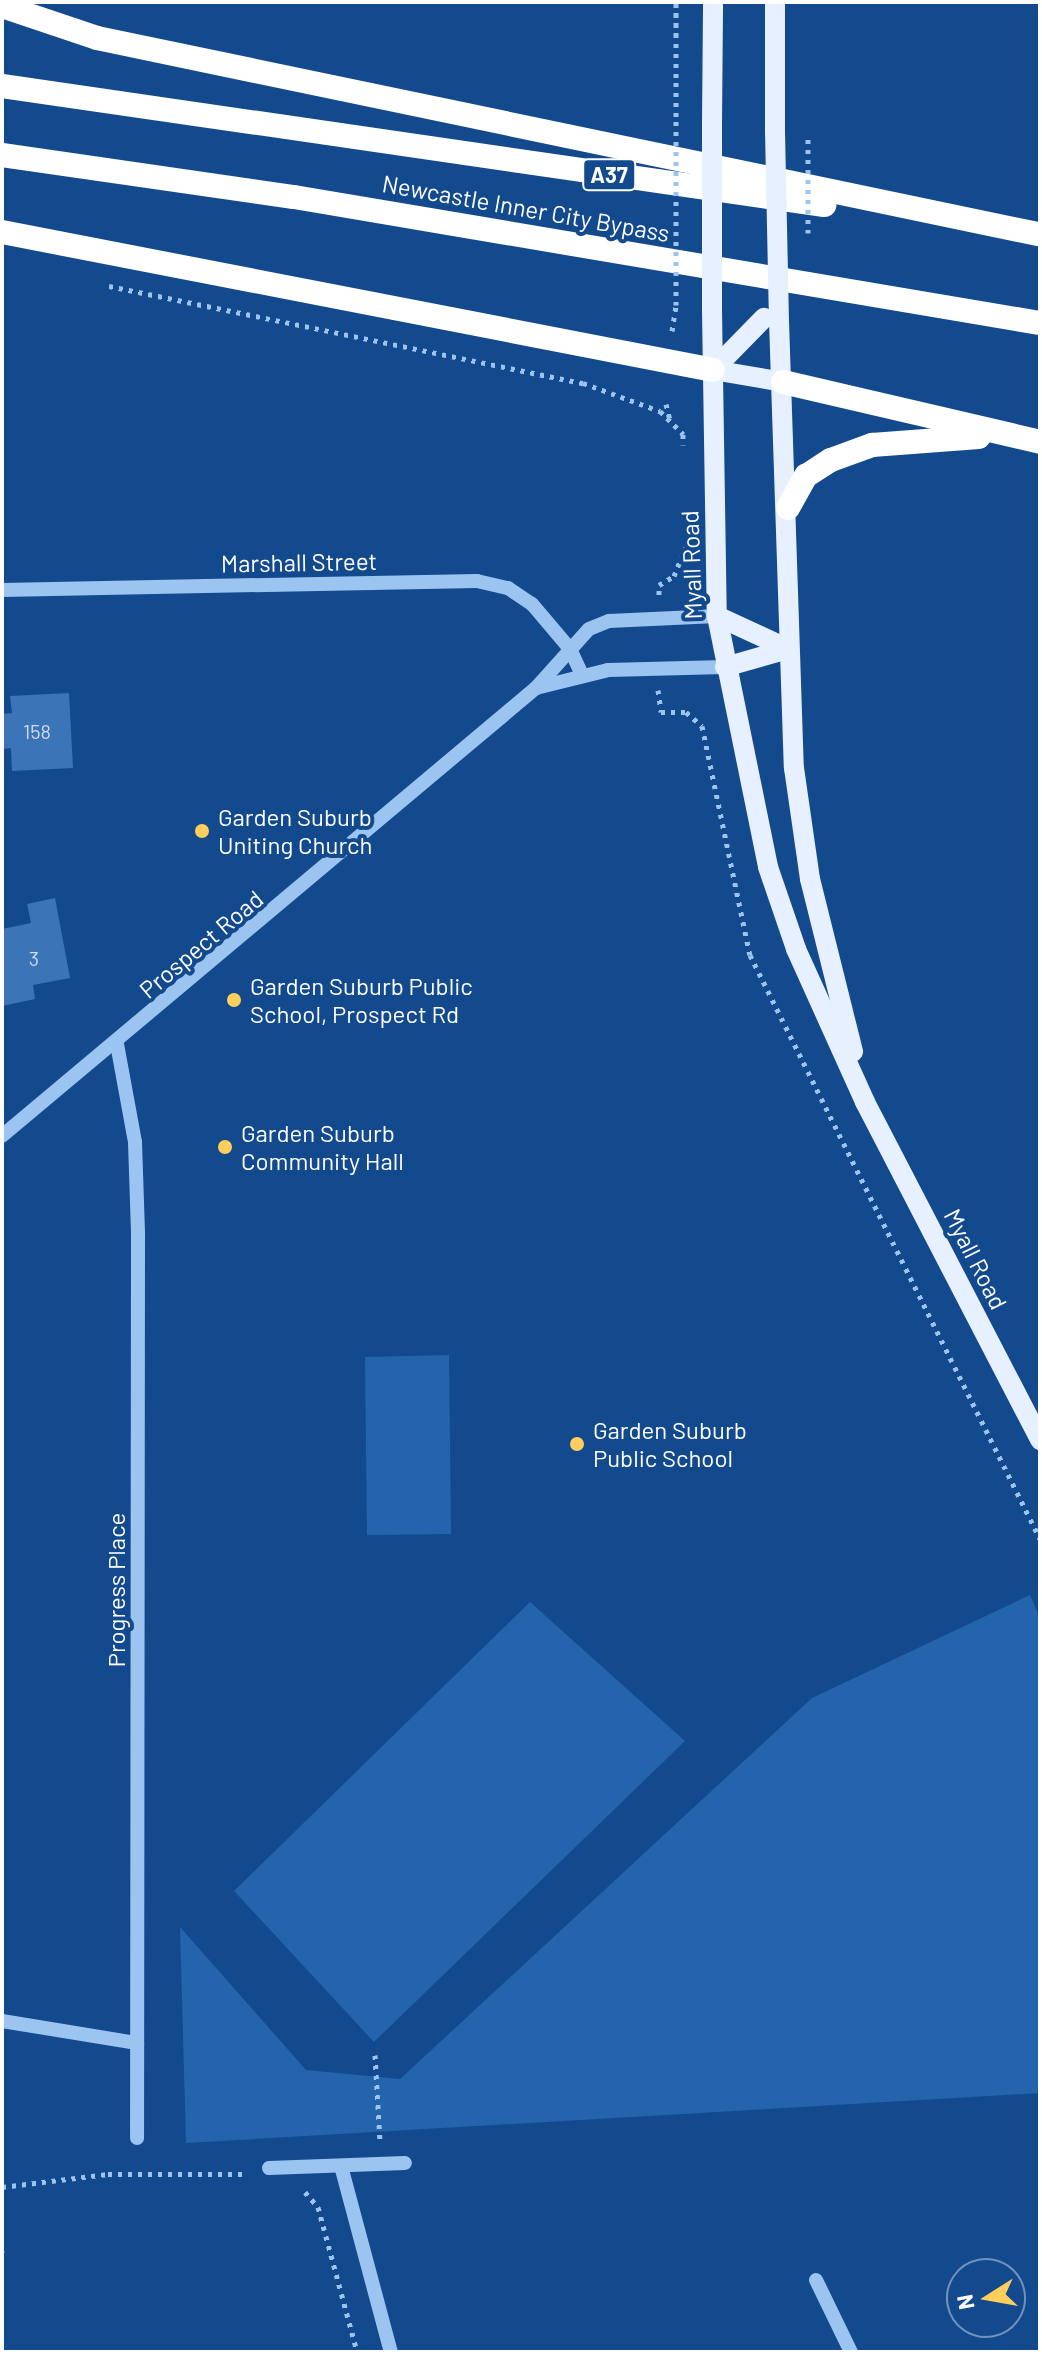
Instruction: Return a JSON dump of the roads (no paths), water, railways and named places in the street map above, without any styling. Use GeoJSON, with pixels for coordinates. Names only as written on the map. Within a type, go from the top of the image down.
{"type":"FeatureCollection","features":[{"type":"Feature","properties":{"kind":"highway"},"geometry":{"type":"LineString","coordinates":[[2,6],[97,38],[1039,235]]}},
{"type":"Feature","properties":{"kind":"highway","name":"Newcastle Inner City Bypass"},"geometry":{"type":"LineString","coordinates":[[2,86],[1039,235]]}},
{"type":"Feature","properties":{"kind":"highway","name":"Newcastle Inner City Bypass"},"geometry":{"type":"LineString","coordinates":[[2,155],[294,197],[1040,323]]}},
{"type":"Feature","properties":{"kind":"highway"},"geometry":{"type":"LineString","coordinates":[[2,232],[713,370]]}},
{"type":"Feature","properties":{"kind":"highway"},"geometry":{"type":"LineString","coordinates":[[783,382],[997,436],[1040,442]]}},
{"type":"Feature","properties":{"kind":"highway"},"geometry":{"type":"LineString","coordinates":[[788,508],[812,470],[872,445],[997,436]]}},
{"type":"Feature","properties":{"kind":"main road","name":"Myall Road"},"geometry":{"type":"LineString","coordinates":[[713,2],[712,311],[717,616],[756,820],[784,916],[865,1102],[1040,1440]]}},
{"type":"Feature","properties":{"kind":"main road"},"geometry":{"type":"LineString","coordinates":[[713,370],[771,320],[778,272],[775,2]]}},
{"type":"Feature","properties":{"kind":"main road","name":"Myall Road"},"geometry":{"type":"LineString","coordinates":[[771,320],[783,382],[788,508],[788,649],[802,833],[865,1102]]}},
{"type":"Feature","properties":{"kind":"main road"},"geometry":{"type":"LineString","coordinates":[[713,370],[783,382]]}},
{"type":"Feature","properties":{"kind":"main road"},"geometry":{"type":"LineString","coordinates":[[717,616],[788,649]]}},
{"type":"Feature","properties":{"kind":"main road"},"geometry":{"type":"LineString","coordinates":[[725,667],[788,649]]}},
{"type":"Feature","properties":{"kind":"street","name":"Marshall Street"},"geometry":{"type":"LineString","coordinates":[[2,590],[477,581],[508,588],[532,604],[570,649],[582,675]]}},
{"type":"Feature","properties":{"kind":"street","name":"Prospect Road"},"geometry":{"type":"LineString","coordinates":[[2,1136],[117,1044],[536,688],[570,649],[602,622],[717,616]]}},
{"type":"Feature","properties":{"kind":"street","name":"Prospect Road"},"geometry":{"type":"LineString","coordinates":[[536,688],[582,675],[655,668],[725,667]]}},
{"type":"Feature","properties":{"kind":"street","name":"Progress Place"},"geometry":{"type":"LineString","coordinates":[[117,1044],[135,1142],[138,1234],[137,2138]]}},
{"type":"Feature","properties":{"kind":"street"},"geometry":{"type":"LineString","coordinates":[[2,2021],[137,2043]]}},
{"type":"Feature","properties":{"kind":"street"},"geometry":{"type":"LineString","coordinates":[[269,2168],[405,2163]]}},
{"type":"Feature","properties":{"kind":"street"},"geometry":{"type":"LineString","coordinates":[[341,2166],[391,2352]]}},
{"type":"Feature","properties":{"kind":"street"},"geometry":{"type":"LineString","coordinates":[[816,2280],[851,2352]]}},
{"type":"Feature","properties":{"kind":"place","name":"Garden Suburb Uniting Church"},"geometry":{"type":"Point","coordinates":[202,831]}},
{"type":"Feature","properties":{"kind":"place","name":"Garden Suburb Public School, Prospect Rd"},"geometry":{"type":"Point","coordinates":[234,1000]}},
{"type":"Feature","properties":{"kind":"place","name":"Garden Suburb Community Hall"},"geometry":{"type":"Point","coordinates":[225,1147]}},
{"type":"Feature","properties":{"kind":"place","name":"Garden Suburb Public School"},"geometry":{"type":"Point","coordinates":[577,1444]}}]}
